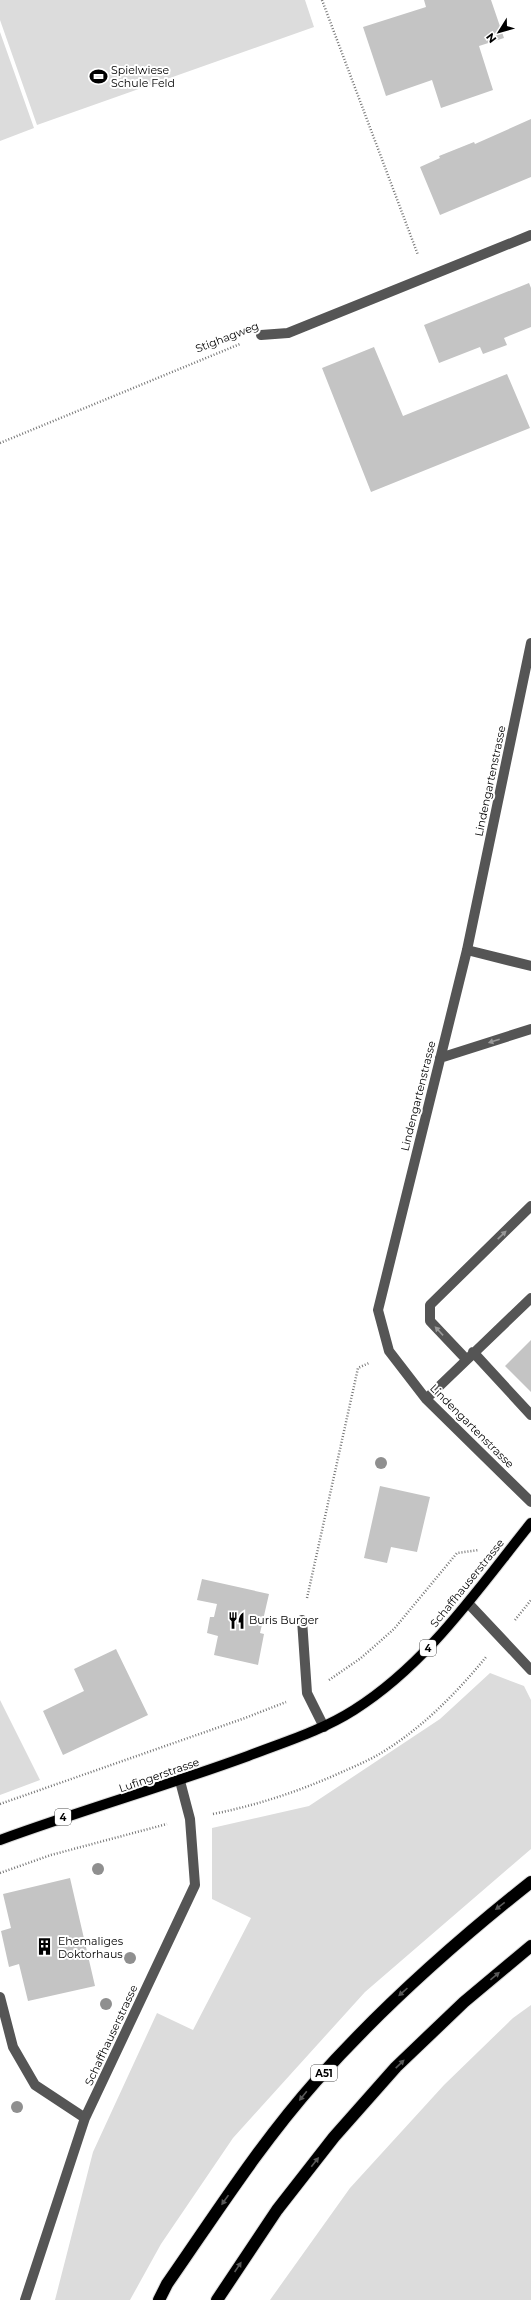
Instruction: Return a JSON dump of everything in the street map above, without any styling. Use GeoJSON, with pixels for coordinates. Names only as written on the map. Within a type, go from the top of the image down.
{"type":"FeatureCollection","features":[{"type":"Feature","properties":{"kind":"highway","name":"A51"},"geometry":{"type":"LineString","coordinates":[[159,2300],[167,2284],[266,2142],[316,2081],[391,2002],[468,1932],[531,1882]]}},
{"type":"Feature","properties":{"kind":"highway"},"geometry":{"type":"LineString","coordinates":[[217,2300],[277,2210],[339,2131],[396,2067],[464,2002],[531,1946]]}},
{"type":"Feature","properties":{"kind":"main road","name":"Schaffhauserstrasse"},"geometry":{"type":"LineString","coordinates":[[324,1727],[360,1706],[421,1656],[468,1603],[531,1523]]}},
{"type":"Feature","properties":{"kind":"main road","name":"Lufingerstrasse"},"geometry":{"type":"LineString","coordinates":[[0,1840],[65,1817],[180,1781],[324,1727]]}},
{"type":"Feature","properties":{"kind":"street","name":"Stighagweg"},"geometry":{"type":"LineString","coordinates":[[261,335],[288,333],[426,276],[531,235]]}},
{"type":"Feature","properties":{"kind":"street","name":"Lindengartenstrasse"},"geometry":{"type":"LineString","coordinates":[[531,643],[467,950],[378,1310],[389,1351],[426,1399],[531,1502]]}},
{"type":"Feature","properties":{"kind":"street"},"geometry":{"type":"LineString","coordinates":[[467,950],[531,966]]}},
{"type":"Feature","properties":{"kind":"street"},"geometry":{"type":"LineString","coordinates":[[440,1058],[531,1029]]}},
{"type":"Feature","properties":{"kind":"street"},"geometry":{"type":"LineString","coordinates":[[531,1206],[430,1305],[430,1322],[470,1356],[531,1414]]}},
{"type":"Feature","properties":{"kind":"street"},"geometry":{"type":"LineString","coordinates":[[426,1399],[531,1298]]}},
{"type":"Feature","properties":{"kind":"street"},"geometry":{"type":"LineString","coordinates":[[468,1603],[531,1670]]}},
{"type":"Feature","properties":{"kind":"street"},"geometry":{"type":"LineString","coordinates":[[302,1620],[307,1693],[324,1727]]}},
{"type":"Feature","properties":{"kind":"street","name":"Schaffhauserstrasse"},"geometry":{"type":"LineString","coordinates":[[25,2300],[85,2118],[195,1885],[190,1819],[180,1781]]}},
{"type":"Feature","properties":{"kind":"street"},"geometry":{"type":"LineString","coordinates":[[0,1997],[12,2047],[35,2085],[85,2118]]}},
{"type":"Feature","properties":{"kind":"path"},"geometry":{"type":"LineString","coordinates":[[322,0],[426,276]]}},
{"type":"Feature","properties":{"kind":"path","name":"Stighagweg"},"geometry":{"type":"LineString","coordinates":[[0,443],[261,335]]}},
{"type":"Feature","properties":{"kind":"path"},"geometry":{"type":"LineString","coordinates":[[302,1620],[358,1368],[389,1351]]}},
{"type":"Feature","properties":{"kind":"path"},"geometry":{"type":"LineString","coordinates":[[0,1804],[245,1718],[307,1693],[361,1658],[394,1629],[458,1553]]}},
{"type":"Feature","properties":{"kind":"path"},"geometry":{"type":"LineString","coordinates":[[0,1873],[58,1853],[190,1819],[252,1806],[306,1788],[376,1756],[413,1729],[462,1686]]}},
{"type":"Feature","properties":{"kind":"shaded area","name":"Spielwiese Schule Feld"},"geometry":{"type":"Polygon","coordinates":[[[0,0],[305,0],[314,27],[37,125],[0,20],[0,0]]]}},
{"type":"Feature","properties":{"kind":"shaded area"},"geometry":{"type":"Polygon","coordinates":[[[0,32],[34,128],[0,141],[0,32]]]}},
{"type":"Feature","properties":{"kind":"shaded area"},"geometry":{"type":"Polygon","coordinates":[[[490,1673],[524,1686],[531,1700],[531,1849],[365,1992],[233,2138],[161,2244],[130,2300],[55,2300],[93,2152],[157,2013],[193,2030],[251,1918],[212,1899],[212,1828],[309,1806],[440,1719],[490,1673]]]}},
{"type":"Feature","properties":{"kind":"shaded area"},"geometry":{"type":"Polygon","coordinates":[[[0,1700],[40,1780],[0,1795],[0,1700]]]}},
{"type":"Feature","properties":{"kind":"shaded area"},"geometry":{"type":"Polygon","coordinates":[[[531,2005],[531,2300],[270,2300],[350,2188],[444,2085],[513,2018],[531,2005]]]}},
{"type":"Feature","properties":{"kind":"building"},"geometry":{"type":"Polygon","coordinates":[[[424,0],[491,0],[504,38],[479,46],[493,90],[441,108],[432,80],[386,96],[363,27],[426,7],[424,0]]]}},
{"type":"Feature","properties":{"kind":"building"},"geometry":{"type":"Polygon","coordinates":[[[531,119],[531,177],[440,215],[420,167],[440,158],[439,156],[474,142],[475,144],[531,119]]]}},
{"type":"Feature","properties":{"kind":"building"},"geometry":{"type":"Polygon","coordinates":[[[529,283],[531,288],[531,327],[504,338],[507,345],[483,354],[480,347],[439,363],[424,325],[529,283]]]}},
{"type":"Feature","properties":{"kind":"building"},"geometry":{"type":"Polygon","coordinates":[[[374,347],[403,416],[507,374],[530,428],[371,492],[322,368],[374,347]]]}},
{"type":"Feature","properties":{"kind":"building"},"geometry":{"type":"Polygon","coordinates":[[[531,1340],[531,1392],[505,1366],[531,1340]]]}},
{"type":"Feature","properties":{"kind":"building"},"geometry":{"type":"Polygon","coordinates":[[[380,1486],[430,1497],[417,1552],[391,1547],[387,1563],[364,1558],[380,1486]]]}},
{"type":"Feature","properties":{"kind":"building","name":"Buris Burger"},"geometry":{"type":"Polygon","coordinates":[[[202,1579],[269,1594],[260,1633],[264,1634],[258,1665],[214,1655],[218,1636],[207,1633],[210,1617],[214,1617],[217,1604],[197,1600],[202,1579]]]}},
{"type":"Feature","properties":{"kind":"building"},"geometry":{"type":"Polygon","coordinates":[[[116,1649],[148,1715],[63,1755],[43,1711],[84,1691],[74,1669],[116,1649]]]}},
{"type":"Feature","properties":{"kind":"building","name":"Ehemaliges Doktorhaus"},"geometry":{"type":"Polygon","coordinates":[[[70,1878],[95,1986],[28,2001],[19,1964],[9,1967],[1,1931],[11,1928],[3,1894],[70,1878]]]}},
{"type":"Feature","properties":{"kind":"place","name":"Spielwiese Schule Feld"},"geometry":{"type":"Point","coordinates":[98,76]}},
{"type":"Feature","properties":{"kind":"place","name":"Buris Burger"},"geometry":{"type":"Point","coordinates":[236,1620]}},
{"type":"Feature","properties":{"kind":"place","name":"Ehemaliges Doktorhaus"},"geometry":{"type":"Point","coordinates":[45,1947]}}]}
